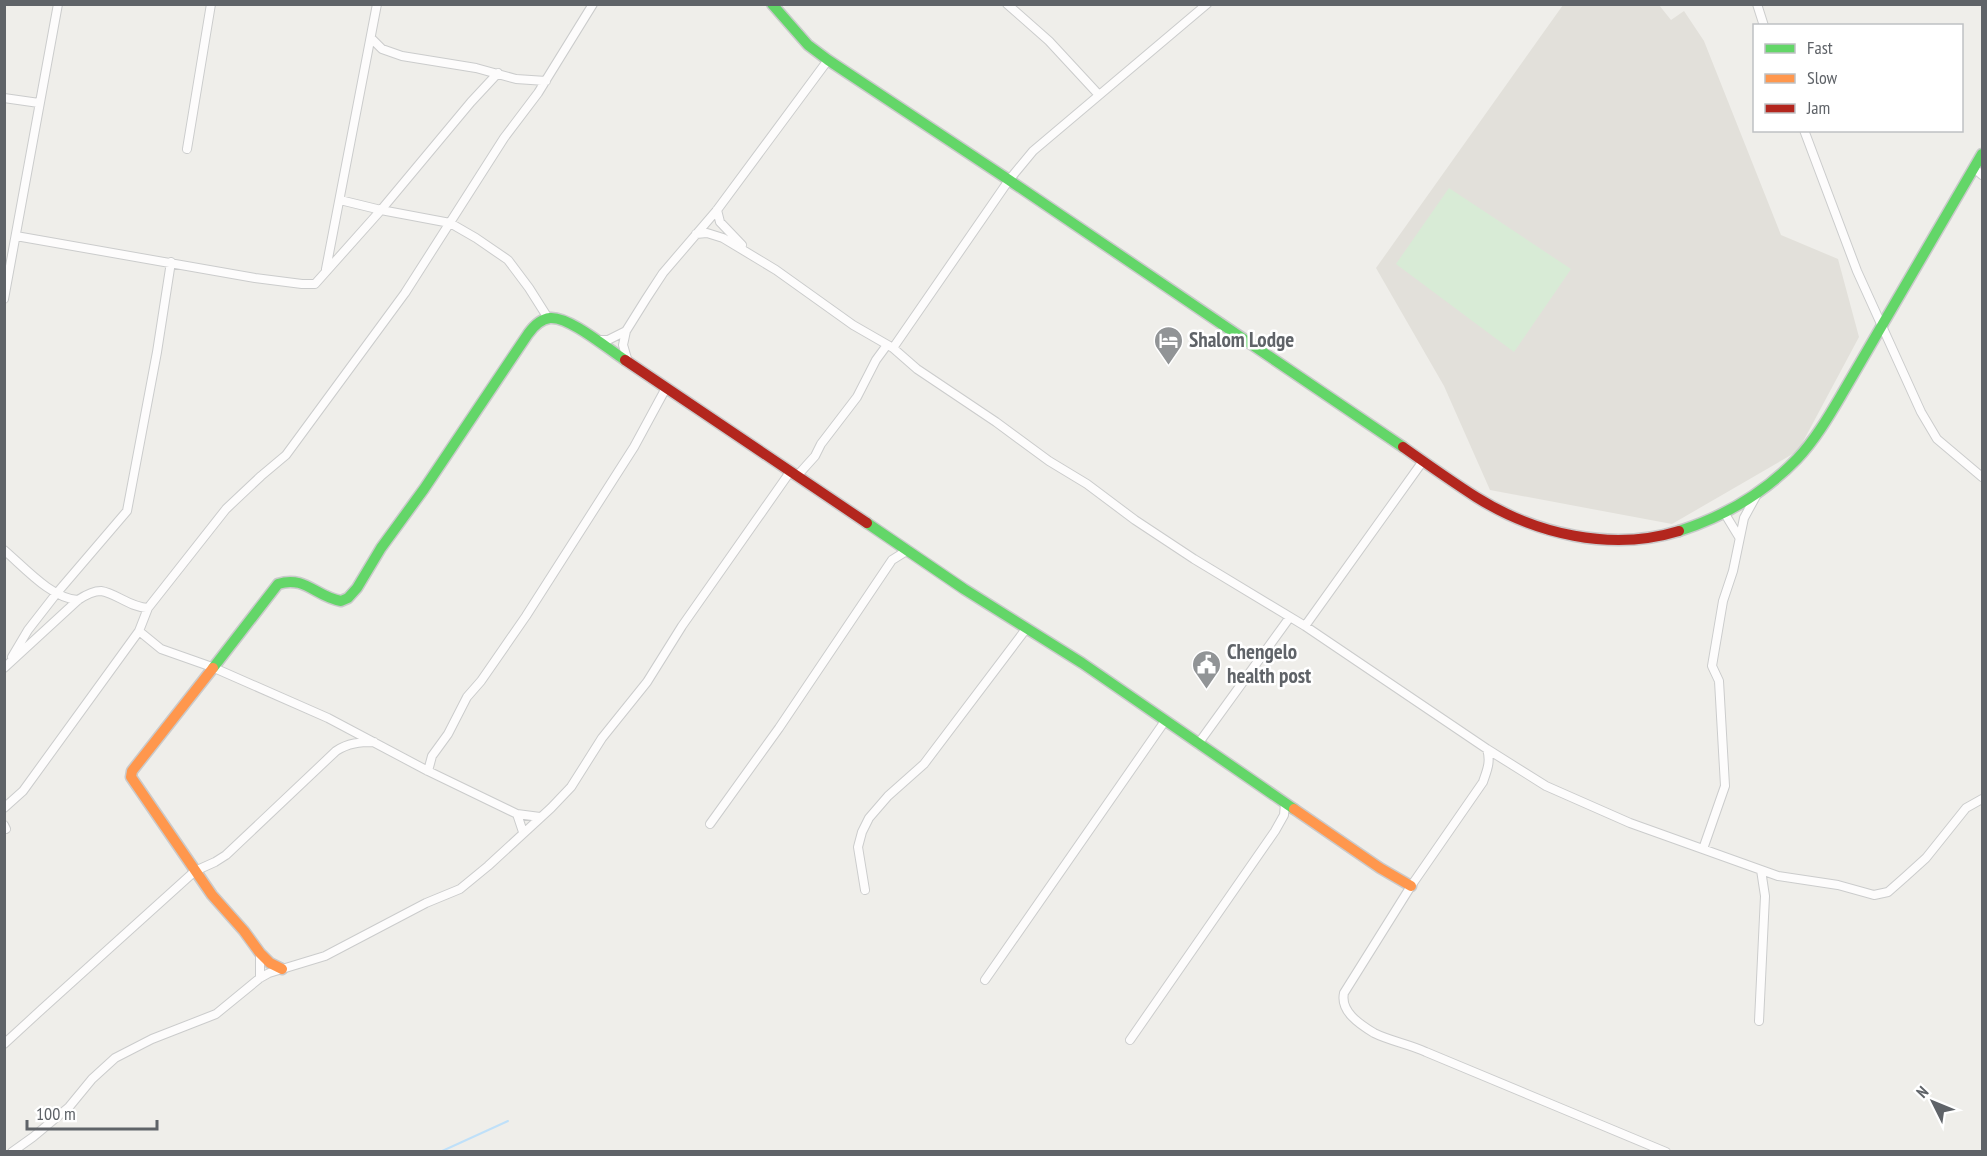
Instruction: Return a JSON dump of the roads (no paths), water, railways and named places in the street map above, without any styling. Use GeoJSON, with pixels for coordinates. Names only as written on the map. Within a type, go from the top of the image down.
{"type":"FeatureCollection","features":[{"type":"Feature","properties":{"kind":"street"},"geometry":{"type":"LineString","coordinates":[[4,299],[58,4]]}},
{"type":"Feature","properties":{"kind":"street"},"geometry":{"type":"LineString","coordinates":[[187,149],[211,4]]}},
{"type":"Feature","properties":{"kind":"street"},"geometry":{"type":"LineString","coordinates":[[326,270],[377,4]]}},
{"type":"Feature","properties":{"kind":"street"},"geometry":{"type":"LineString","coordinates":[[4,808],[23,791],[139,631],[148,608],[226,509],[286,455],[405,293],[504,138],[546,81],[593,4]]}},
{"type":"Feature","properties":{"kind":"street"},"geometry":{"type":"LineString","coordinates":[[772,4],[808,45],[828,60],[1478,498],[1550,530],[1579,536],[1634,539],[1664,536],[1691,528],[1725,514],[1756,496],[1798,458],[1839,398],[1881,326],[1978,172],[1983,154]]}},
{"type":"Feature","properties":{"kind":"street"},"geometry":{"type":"LineString","coordinates":[[1007,4],[1049,41],[1099,95]]}},
{"type":"Feature","properties":{"kind":"street"},"geometry":{"type":"LineString","coordinates":[[12,1152],[69,1107],[92,1079],[116,1058],[152,1039],[216,1014],[269,973],[325,957],[426,903],[460,889],[540,817],[571,787],[602,738],[647,682],[682,626],[793,474],[814,456],[820,444],[857,397],[876,360],[890,346],[1009,180],[1033,151],[1207,4]]}},
{"type":"Feature","properties":{"kind":"street"},"geometry":{"type":"LineString","coordinates":[[1757,4],[1763,24]]}},
{"type":"Feature","properties":{"kind":"street"},"geometry":{"type":"LineString","coordinates":[[371,38],[382,49],[402,56],[498,73],[516,79],[546,81]]}},
{"type":"Feature","properties":{"kind":"street"},"geometry":{"type":"LineString","coordinates":[[629,363],[623,345],[626,331],[663,273],[717,210],[828,60]]}},
{"type":"Feature","properties":{"kind":"street"},"geometry":{"type":"LineString","coordinates":[[16,236],[302,284],[315,284],[498,73]]}},
{"type":"Feature","properties":{"kind":"street"},"geometry":{"type":"LineString","coordinates":[[4,98],[39,103]]}},
{"type":"Feature","properties":{"kind":"street"},"geometry":{"type":"LineString","coordinates":[[1805,132],[1857,271],[1921,412],[1937,439],[1983,477]]}},
{"type":"Feature","properties":{"kind":"street"},"geometry":{"type":"LineString","coordinates":[[340,200],[450,223],[508,260],[530,288],[548,318]]}},
{"type":"Feature","properties":{"kind":"street"},"geometry":{"type":"LineString","coordinates":[[717,210],[720,222],[750,253]]}},
{"type":"Feature","properties":{"kind":"street"},"geometry":{"type":"LineString","coordinates":[[696,234],[717,235],[750,253],[853,325],[890,346],[917,369],[1049,461],[1087,484],[1135,520],[1305,626],[1487,749],[1546,786],[1630,823],[1778,876],[1838,885],[1874,895],[1888,892],[1926,858],[1966,808],[1983,799]]}},
{"type":"Feature","properties":{"kind":"street"},"geometry":{"type":"LineString","coordinates":[[7,665],[21,640],[56,594],[127,511],[157,352],[171,262]]}},
{"type":"Feature","properties":{"kind":"street"},"geometry":{"type":"LineString","coordinates":[[282,969],[270,963],[260,953],[244,931],[212,896],[131,777],[135,765],[278,584],[292,579],[332,600],[340,602],[347,600],[504,369],[535,326],[548,318],[561,319],[594,339],[793,474],[1082,663],[1380,868],[1411,885]]}},
{"type":"Feature","properties":{"kind":"street"},"geometry":{"type":"LineString","coordinates":[[594,339],[608,340],[626,331]]}},
{"type":"Feature","properties":{"kind":"street"},"geometry":{"type":"LineString","coordinates":[[428,771],[432,756],[448,734],[467,697],[499,656],[595,509],[634,447],[666,388]]}},
{"type":"Feature","properties":{"kind":"street"},"geometry":{"type":"LineString","coordinates":[[1305,626],[1422,461]]}},
{"type":"Feature","properties":{"kind":"street"},"geometry":{"type":"LineString","coordinates":[[1703,849],[1725,786],[1719,681],[1712,666],[1723,602],[1733,571],[1739,537],[1744,518],[1756,496]]}},
{"type":"Feature","properties":{"kind":"street"},"geometry":{"type":"LineString","coordinates":[[1725,514],[1739,537]]}},
{"type":"Feature","properties":{"kind":"street"},"geometry":{"type":"LineString","coordinates":[[710,824],[779,728],[892,560],[894,553],[892,539]]}},
{"type":"Feature","properties":{"kind":"street"},"geometry":{"type":"LineString","coordinates":[[4,550],[56,594],[78,600]]}},
{"type":"Feature","properties":{"kind":"street"},"geometry":{"type":"LineString","coordinates":[[892,560],[908,550]]}},
{"type":"Feature","properties":{"kind":"street"},"geometry":{"type":"LineString","coordinates":[[7,665],[78,600],[89,594],[101,591],[129,604],[148,608]]}},
{"type":"Feature","properties":{"kind":"street"},"geometry":{"type":"LineString","coordinates":[[1198,744],[1290,617]]}},
{"type":"Feature","properties":{"kind":"street"},"geometry":{"type":"LineString","coordinates":[[865,890],[858,847],[869,818],[888,796],[924,764],[1026,628]]}},
{"type":"Feature","properties":{"kind":"street"},"geometry":{"type":"LineString","coordinates":[[139,631],[161,649],[212,667],[346,728],[518,814],[540,817]]}},
{"type":"Feature","properties":{"kind":"street"},"geometry":{"type":"LineString","coordinates":[[199,662],[202,679]]}},
{"type":"Feature","properties":{"kind":"street"},"geometry":{"type":"LineString","coordinates":[[985,980],[1164,721]]}},
{"type":"Feature","properties":{"kind":"street"},"geometry":{"type":"LineString","coordinates":[[345,745],[346,728]]}},
{"type":"Feature","properties":{"kind":"street"},"geometry":{"type":"LineString","coordinates":[[4,1044],[195,871],[225,855],[331,756],[345,745],[374,742]]}},
{"type":"Feature","properties":{"kind":"street"},"geometry":{"type":"LineString","coordinates":[[1487,749],[1488,767],[1483,782],[1411,885],[1344,993],[1342,1000],[1345,1008],[1350,1015],[1383,1037],[1425,1051],[1666,1152]]}},
{"type":"Feature","properties":{"kind":"street"},"geometry":{"type":"LineString","coordinates":[[414,764],[432,756]]}},
{"type":"Feature","properties":{"kind":"street"},"geometry":{"type":"LineString","coordinates":[[1130,1040],[1275,831],[1284,815],[1285,803]]}},
{"type":"Feature","properties":{"kind":"street"},"geometry":{"type":"LineString","coordinates":[[518,814],[523,832]]}},
{"type":"Feature","properties":{"kind":"street"},"geometry":{"type":"LineString","coordinates":[[1759,1021],[1764,896],[1761,870]]}},
{"type":"Feature","properties":{"kind":"street"},"geometry":{"type":"LineString","coordinates":[[260,953],[260,978]]}},
{"type":"Feature","properties":{"kind":"waterway"},"geometry":{"type":"LineString","coordinates":[[440,1152],[508,1121]]}},
{"type":"Feature","properties":{"kind":"place","name":"Shalom Lodge"},"geometry":{"type":"Point","coordinates":[1168,366]}},
{"type":"Feature","properties":{"kind":"place","name":"Chengelo health post"},"geometry":{"type":"Point","coordinates":[1206,690]}}]}
